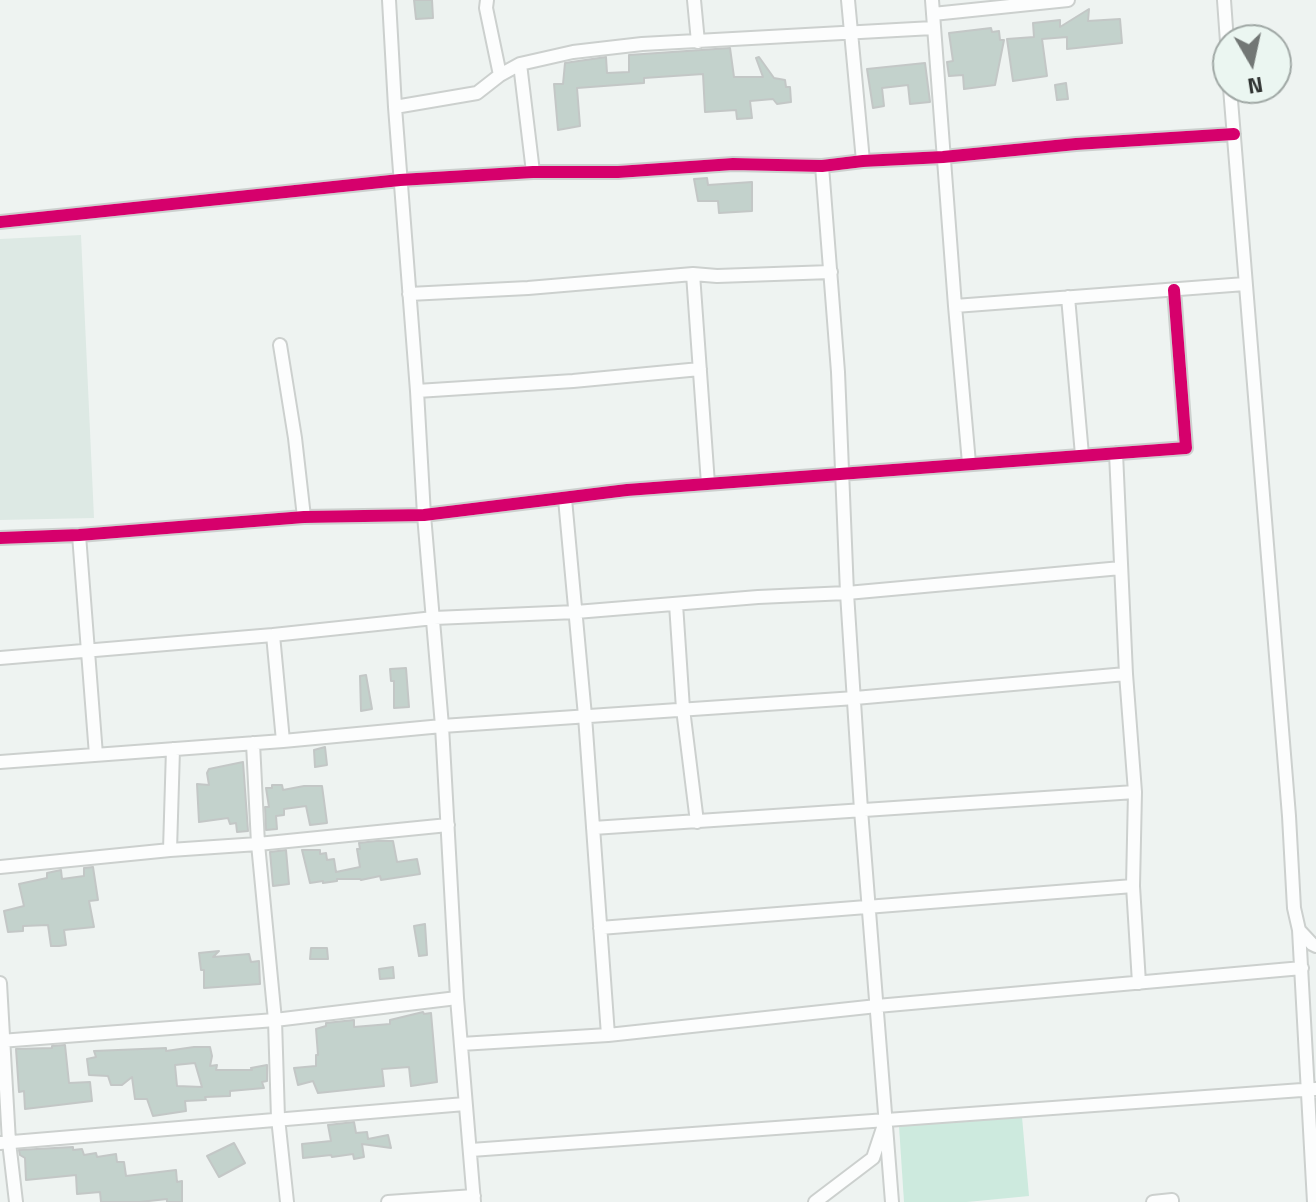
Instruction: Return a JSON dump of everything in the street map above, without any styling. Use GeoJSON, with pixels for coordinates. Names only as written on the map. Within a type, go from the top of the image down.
{"type":"FeatureCollection","features":[{"type":"Feature","properties":{"kind":"street"},"geometry":{"type":"LineString","coordinates":[[388,1202],[474,1199],[457,998],[442,726],[424,515],[389,0]]}},
{"type":"Feature","properties":{"kind":"street"},"geometry":{"type":"LineString","coordinates":[[487,0],[500,75]]}},
{"type":"Feature","properties":{"kind":"street"},"geometry":{"type":"LineString","coordinates":[[694,0],[698,42]]}},
{"type":"Feature","properties":{"kind":"street"},"geometry":{"type":"LineString","coordinates":[[848,0],[863,161]]}},
{"type":"Feature","properties":{"kind":"street"},"geometry":{"type":"LineString","coordinates":[[969,463],[932,7],[1068,0]]}},
{"type":"Feature","properties":{"kind":"street"},"geometry":{"type":"LineString","coordinates":[[1224,0],[1226,24]]}},
{"type":"Feature","properties":{"kind":"street"},"geometry":{"type":"LineString","coordinates":[[395,107],[477,93],[520,64],[573,52],[642,44],[933,28]]}},
{"type":"Feature","properties":{"kind":"street"},"geometry":{"type":"LineString","coordinates":[[520,64],[533,172]]}},
{"type":"Feature","properties":{"kind":"street"},"geometry":{"type":"LineString","coordinates":[[1231,104],[1294,908],[1299,930],[1312,1089],[1314,1202]]}},
{"type":"Feature","properties":{"kind":"street"},"geometry":{"type":"LineString","coordinates":[[0,222],[400,180],[533,172],[618,172],[733,164],[822,166],[1234,134]]}},
{"type":"Feature","properties":{"kind":"street"},"geometry":{"type":"LineString","coordinates":[[822,166],[831,272],[861,810],[892,1202]]}},
{"type":"Feature","properties":{"kind":"street"},"geometry":{"type":"LineString","coordinates":[[409,294],[693,274],[831,272]]}},
{"type":"Feature","properties":{"kind":"street"},"geometry":{"type":"LineString","coordinates":[[693,274],[708,484]]}},
{"type":"Feature","properties":{"kind":"street"},"geometry":{"type":"LineString","coordinates":[[955,306],[1245,284]]}},
{"type":"Feature","properties":{"kind":"street"},"geometry":{"type":"LineString","coordinates":[[0,538],[79,535],[304,517],[424,515],[627,490],[1186,448],[1174,290]]}},
{"type":"Feature","properties":{"kind":"street"},"geometry":{"type":"LineString","coordinates":[[1068,297],[1082,455]]}},
{"type":"Feature","properties":{"kind":"street"},"geometry":{"type":"LineString","coordinates":[[280,345],[304,517]]}},
{"type":"Feature","properties":{"kind":"street"},"geometry":{"type":"LineString","coordinates":[[417,391],[700,369]]}},
{"type":"Feature","properties":{"kind":"street"},"geometry":{"type":"LineString","coordinates":[[1116,453],[1135,792],[1133,886],[1139,983]]}},
{"type":"Feature","properties":{"kind":"street"},"geometry":{"type":"LineString","coordinates":[[565,499],[585,716],[608,1035]]}},
{"type":"Feature","properties":{"kind":"street"},"geometry":{"type":"LineString","coordinates":[[79,535],[96,755]]}},
{"type":"Feature","properties":{"kind":"street"},"geometry":{"type":"LineString","coordinates":[[0,658],[434,618],[576,612],[847,593],[1121,568]]}},
{"type":"Feature","properties":{"kind":"street"},"geometry":{"type":"LineString","coordinates":[[676,604],[683,709],[697,822]]}},
{"type":"Feature","properties":{"kind":"street"},"geometry":{"type":"LineString","coordinates":[[273,635],[283,741]]}},
{"type":"Feature","properties":{"kind":"street"},"geometry":{"type":"LineString","coordinates":[[0,762],[442,726],[855,698],[1126,674]]}},
{"type":"Feature","properties":{"kind":"street"},"geometry":{"type":"LineString","coordinates":[[253,743],[258,844],[275,1020],[278,1118],[287,1202]]}},
{"type":"Feature","properties":{"kind":"street"},"geometry":{"type":"LineString","coordinates":[[170,850],[173,749]]}},
{"type":"Feature","properties":{"kind":"street"},"geometry":{"type":"LineString","coordinates":[[593,828],[1135,792]]}},
{"type":"Feature","properties":{"kind":"street"},"geometry":{"type":"LineString","coordinates":[[0,867],[448,825]]}},
{"type":"Feature","properties":{"kind":"street"},"geometry":{"type":"LineString","coordinates":[[600,928],[1133,886]]}},
{"type":"Feature","properties":{"kind":"street"},"geometry":{"type":"LineString","coordinates":[[1299,930],[1316,946]]}},
{"type":"Feature","properties":{"kind":"street"},"geometry":{"type":"LineString","coordinates":[[461,1044],[608,1035],[877,1006],[1302,968]]}},
{"type":"Feature","properties":{"kind":"street"},"geometry":{"type":"LineString","coordinates":[[0,983],[4,1142],[16,1202]]}},
{"type":"Feature","properties":{"kind":"street"},"geometry":{"type":"LineString","coordinates":[[2,1041],[275,1020],[457,998]]}},
{"type":"Feature","properties":{"kind":"street"},"geometry":{"type":"LineString","coordinates":[[471,1150],[1312,1089]]}},
{"type":"Feature","properties":{"kind":"street"},"geometry":{"type":"LineString","coordinates":[[4,1142],[465,1104]]}},
{"type":"Feature","properties":{"kind":"street"},"geometry":{"type":"LineString","coordinates":[[815,1202],[873,1158],[886,1121]]}},
{"type":"Feature","properties":{"kind":"street"},"geometry":{"type":"LineString","coordinates":[[1153,1202],[1172,1202]]}},
{"type":"Feature","properties":{"kind":"shaded area"},"geometry":{"type":"Polygon","coordinates":[[[81,235],[94,518],[0,520],[0,239],[81,235]]]}},
{"type":"Feature","properties":{"kind":"green space"},"geometry":{"type":"Polygon","coordinates":[[[1022,1117],[1029,1196],[967,1202],[904,1202],[899,1126],[1022,1117]]]}},
{"type":"Feature","properties":{"kind":"building"},"geometry":{"type":"Polygon","coordinates":[[[414,0],[432,0],[433,18],[416,19],[414,0]]]}},
{"type":"Feature","properties":{"kind":"building"},"geometry":{"type":"Polygon","coordinates":[[[1089,9],[1088,21],[1120,19],[1122,43],[1067,49],[1067,37],[1042,39],[1047,76],[1013,81],[1007,39],[1034,37],[1033,23],[1060,20],[1060,27],[1089,9]]]}},
{"type":"Feature","properties":{"kind":"building"},"geometry":{"type":"Polygon","coordinates":[[[991,28],[992,32],[999,31],[1000,40],[1004,40],[995,85],[964,89],[963,75],[949,76],[947,62],[953,61],[949,33],[991,28]]]}},
{"type":"Feature","properties":{"kind":"building"},"geometry":{"type":"Polygon","coordinates":[[[730,48],[734,77],[763,77],[756,58],[759,57],[774,78],[785,80],[786,87],[790,87],[791,102],[777,104],[773,99],[750,101],[752,118],[737,119],[736,110],[705,112],[703,74],[644,78],[644,83],[577,88],[580,126],[558,130],[554,84],[563,84],[565,63],[606,57],[607,73],[629,72],[629,55],[730,48]]]}},
{"type":"Feature","properties":{"kind":"building"},"geometry":{"type":"Polygon","coordinates":[[[925,63],[930,102],[910,104],[908,85],[882,88],[884,106],[873,108],[867,69],[925,63]]]}},
{"type":"Feature","properties":{"kind":"building"},"geometry":{"type":"Polygon","coordinates":[[[1066,83],[1068,99],[1057,100],[1055,85],[1066,83]]]}},
{"type":"Feature","properties":{"kind":"building"},"geometry":{"type":"Polygon","coordinates":[[[707,178],[708,185],[752,182],[752,211],[719,213],[718,201],[698,201],[694,179],[707,178]]]}},
{"type":"Feature","properties":{"kind":"building"},"geometry":{"type":"Polygon","coordinates":[[[406,668],[409,707],[394,708],[394,681],[391,681],[390,669],[406,668]]]}},
{"type":"Feature","properties":{"kind":"building"},"geometry":{"type":"Polygon","coordinates":[[[366,675],[372,709],[361,711],[360,676],[366,675]]]}},
{"type":"Feature","properties":{"kind":"building"},"geometry":{"type":"Polygon","coordinates":[[[325,747],[327,765],[315,767],[314,750],[325,747]]]}},
{"type":"Feature","properties":{"kind":"building"},"geometry":{"type":"Polygon","coordinates":[[[243,762],[248,831],[237,832],[236,823],[230,824],[228,818],[199,822],[197,784],[209,785],[209,769],[243,762]]]}},
{"type":"Feature","properties":{"kind":"building"},"geometry":{"type":"Polygon","coordinates":[[[272,785],[282,785],[283,790],[322,786],[327,823],[310,825],[306,806],[284,809],[284,815],[276,816],[277,829],[266,830],[265,807],[269,807],[266,788],[272,788],[272,785]]]}},
{"type":"Feature","properties":{"kind":"building"},"geometry":{"type":"Polygon","coordinates":[[[393,841],[397,862],[417,859],[420,874],[381,880],[380,876],[310,883],[302,850],[326,853],[327,860],[334,859],[336,872],[360,867],[359,843],[393,841]]]}},
{"type":"Feature","properties":{"kind":"building"},"geometry":{"type":"Polygon","coordinates":[[[286,850],[289,884],[273,886],[270,852],[286,850]]]}},
{"type":"Feature","properties":{"kind":"building"},"geometry":{"type":"Polygon","coordinates":[[[93,867],[98,900],[89,901],[94,927],[64,930],[66,945],[59,946],[51,946],[48,925],[23,926],[23,931],[8,932],[4,911],[24,906],[19,884],[47,878],[47,873],[61,870],[62,879],[84,876],[84,868],[93,867]]]}},
{"type":"Feature","properties":{"kind":"building"},"geometry":{"type":"Polygon","coordinates":[[[425,924],[427,955],[419,956],[414,926],[425,924]]]}},
{"type":"Feature","properties":{"kind":"building"},"geometry":{"type":"Polygon","coordinates":[[[311,948],[327,948],[328,959],[310,959],[311,948]]]}},
{"type":"Feature","properties":{"kind":"building"},"geometry":{"type":"Polygon","coordinates":[[[219,951],[213,957],[249,954],[251,962],[259,961],[260,984],[204,988],[204,970],[201,970],[199,953],[219,951]]]}},
{"type":"Feature","properties":{"kind":"building"},"geometry":{"type":"Polygon","coordinates":[[[393,967],[394,978],[380,979],[379,969],[393,967]]]}},
{"type":"Feature","properties":{"kind":"building"},"geometry":{"type":"Polygon","coordinates":[[[431,1013],[437,1082],[411,1086],[409,1067],[382,1069],[384,1086],[318,1093],[313,1081],[298,1085],[294,1068],[316,1066],[316,1029],[326,1026],[326,1023],[354,1020],[354,1027],[390,1024],[390,1020],[431,1013]]]}},
{"type":"Feature","properties":{"kind":"building"},"geometry":{"type":"Polygon","coordinates":[[[65,1045],[69,1083],[90,1082],[92,1101],[25,1109],[24,1091],[19,1092],[16,1049],[65,1045]]]}},
{"type":"Feature","properties":{"kind":"building"},"geometry":{"type":"Polygon","coordinates":[[[210,1047],[210,1066],[217,1065],[216,1070],[252,1070],[267,1065],[267,1081],[262,1082],[264,1088],[230,1091],[230,1096],[185,1101],[186,1111],[153,1116],[147,1099],[135,1099],[132,1077],[122,1085],[111,1085],[108,1076],[89,1075],[87,1059],[96,1057],[94,1051],[166,1048],[166,1051],[210,1047]],[[195,1063],[175,1065],[177,1086],[202,1087],[195,1063]]]}},
{"type":"Feature","properties":{"kind":"building"},"geometry":{"type":"Polygon","coordinates":[[[354,1122],[356,1133],[367,1132],[368,1139],[388,1135],[391,1148],[362,1144],[364,1157],[354,1159],[353,1154],[303,1158],[302,1144],[331,1141],[328,1125],[354,1122]]]}},
{"type":"Feature","properties":{"kind":"building"},"geometry":{"type":"Polygon","coordinates":[[[234,1143],[245,1163],[219,1177],[207,1156],[234,1143]]]}},
{"type":"Feature","properties":{"kind":"building"},"geometry":{"type":"Polygon","coordinates":[[[73,1147],[73,1150],[82,1149],[84,1155],[96,1153],[97,1157],[116,1154],[117,1162],[124,1162],[126,1176],[176,1170],[177,1182],[182,1181],[182,1202],[167,1202],[167,1199],[101,1202],[100,1192],[77,1194],[76,1175],[26,1180],[25,1158],[19,1150],[73,1147]]]}},
{"type":"Feature","properties":{"kind":"cycle path"},"geometry":{"type":"LineString","coordinates":[[0,222],[400,180],[533,172],[618,172],[733,164],[822,166],[1234,134]]}},
{"type":"Feature","properties":{"kind":"cycle path"},"geometry":{"type":"LineString","coordinates":[[0,538],[79,535],[304,517],[424,515],[627,490],[1186,448],[1174,290]]}}]}
